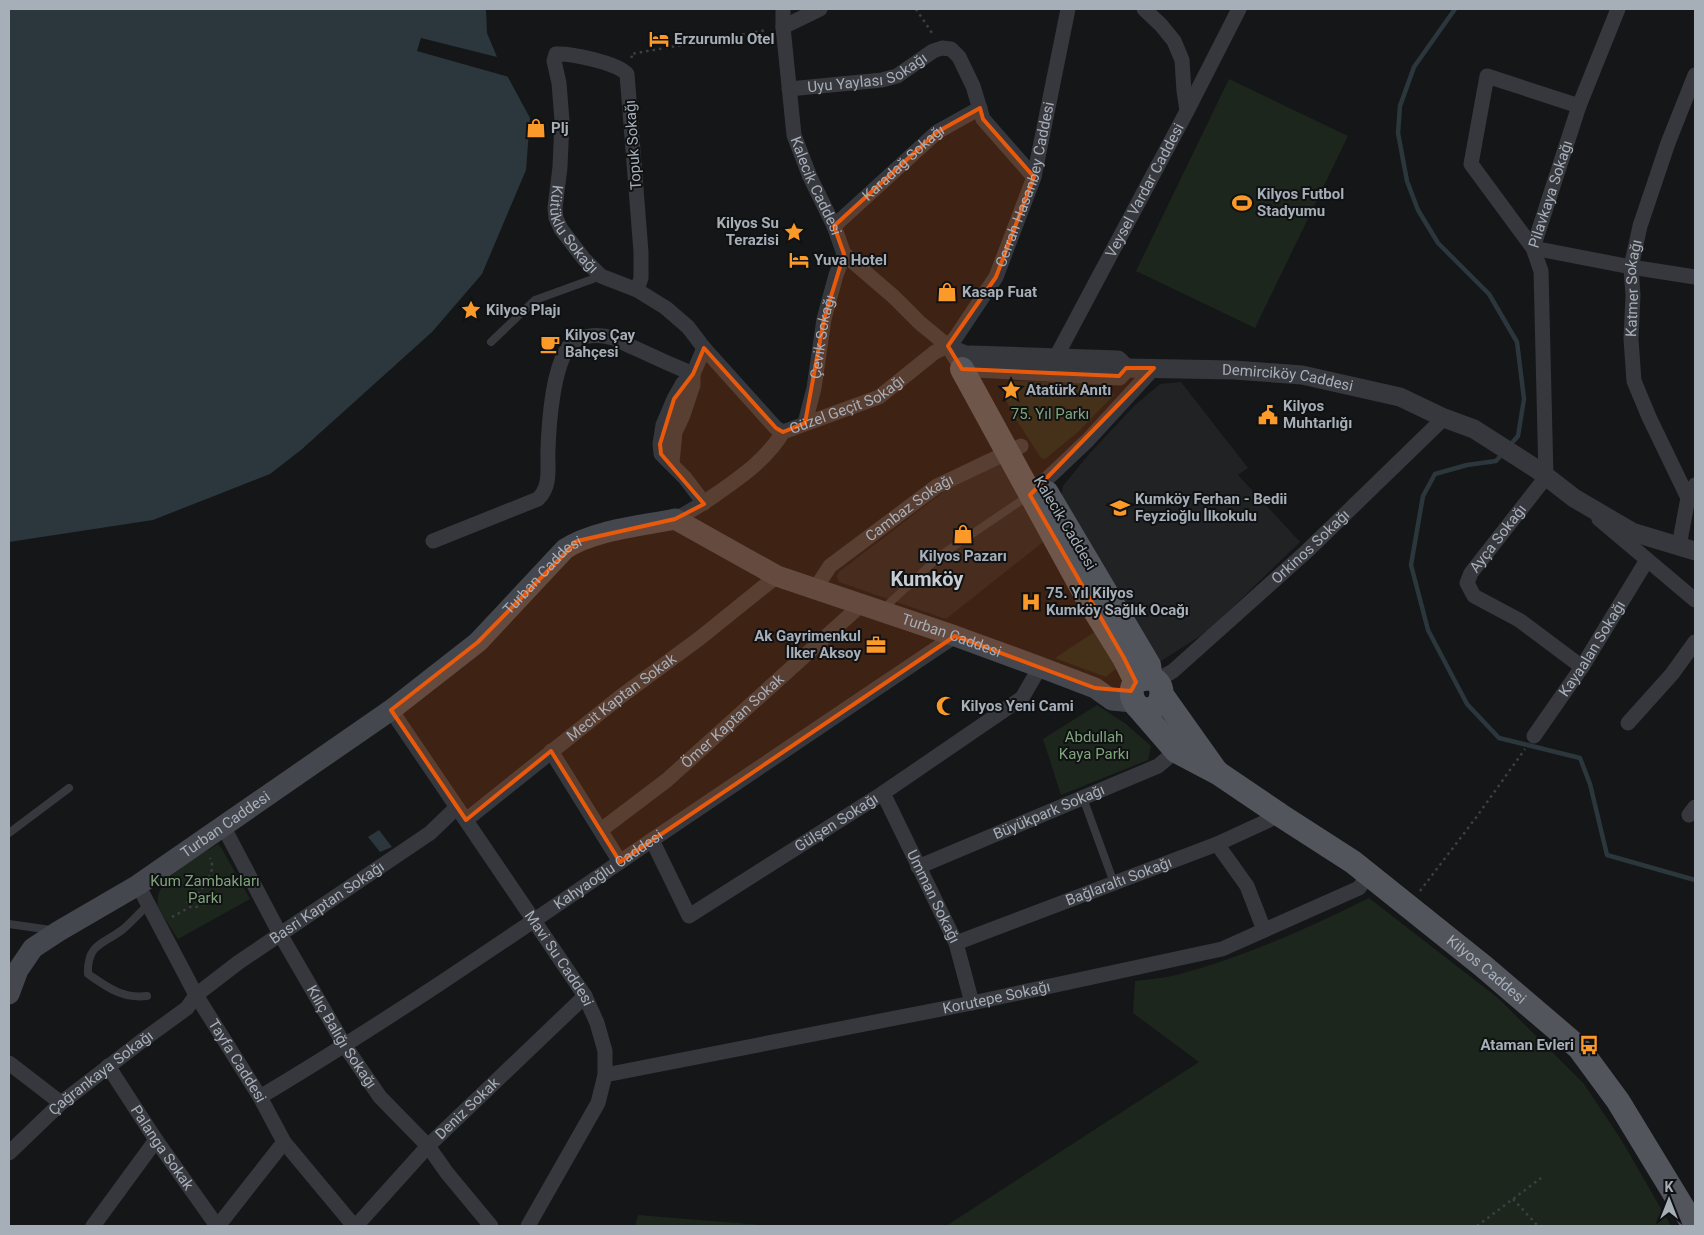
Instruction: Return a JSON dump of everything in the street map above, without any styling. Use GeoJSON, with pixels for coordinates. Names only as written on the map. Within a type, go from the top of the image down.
{"type":"FeatureCollection","features":[{"type":"Feature","properties":{"kind":"main road","name":"Kalecik Caddesi"},"geometry":{"type":"LineString","coordinates":[[970,364],[1036,489],[1149,665],[1149,689]]}},
{"type":"Feature","properties":{"kind":"main road","name":"Turban Caddesi"},"geometry":{"type":"LineString","coordinates":[[9,994],[18,970],[33,948],[138,885],[391,710],[478,642],[565,549],[576,541],[591,536],[675,518],[777,576],[955,636],[1095,688],[1149,689]]}},
{"type":"Feature","properties":{"kind":"main road"},"geometry":{"type":"LineString","coordinates":[[1149,689],[1176,751]]}},
{"type":"Feature","properties":{"kind":"main road"},"geometry":{"type":"LineString","coordinates":[[1149,689],[1218,774]]}},
{"type":"Feature","properties":{"kind":"main road","name":"Kilyos Caddesi"},"geometry":{"type":"LineString","coordinates":[[1176,751],[1218,774],[1353,862],[1483,966],[1579,1048],[1618,1101],[1694,1226]]}},
{"type":"Feature","properties":{"kind":"street","name":"Kalecik Caddesi"},"geometry":{"type":"LineString","coordinates":[[783,9],[783,27],[794,135],[810,177],[834,226],[844,254],[970,364]]}},
{"type":"Feature","properties":{"kind":"street"},"geometry":{"type":"LineString","coordinates":[[783,27],[820,9]]}},
{"type":"Feature","properties":{"kind":"street","name":"Cerrah Hasanbey Caddesi"},"geometry":{"type":"LineString","coordinates":[[948,346],[996,277],[1034,176],[1068,9]]}},
{"type":"Feature","properties":{"kind":"street"},"geometry":{"type":"LineString","coordinates":[[1144,9],[1162,25],[1174,41],[1182,60],[1187,111]]}},
{"type":"Feature","properties":{"kind":"street","name":"Veysel Vardar Caddesi"},"geometry":{"type":"LineString","coordinates":[[1055,365],[1239,9]]}},
{"type":"Feature","properties":{"kind":"street","name":"Pilavkaya Sokağı"},"geometry":{"type":"LineString","coordinates":[[1539,475],[1541,271],[1532,248],[1579,106],[1618,9]]}},
{"type":"Feature","properties":{"kind":"street"},"geometry":{"type":"LineString","coordinates":[[942,48],[951,50],[958,57],[973,86],[983,119],[1034,176]]}},
{"type":"Feature","properties":{"kind":"street","name":"Uyu Yaylası Sokağı"},"geometry":{"type":"LineString","coordinates":[[789,89],[882,80],[897,76],[933,51],[942,48]]}},
{"type":"Feature","properties":{"kind":"street","name":"Topuk Sokağı"},"geometry":{"type":"LineString","coordinates":[[556,54],[565,53],[606,63],[623,69],[627,74],[641,252],[641,278],[636,290]]}},
{"type":"Feature","properties":{"kind":"street","name":"Kütüklu Sokağı"},"geometry":{"type":"LineString","coordinates":[[556,54],[554,61],[559,83],[562,121],[556,218],[560,229],[584,259],[601,276],[636,290],[666,308],[688,327],[704,348],[776,428],[783,432]]}},
{"type":"Feature","properties":{"kind":"street","name":"Katmer Sokağı"},"geometry":{"type":"LineString","coordinates":[[1692,492],[1649,417],[1634,381],[1631,339],[1633,295],[1631,267],[1640,226],[1668,143],[1695,75]]}},
{"type":"Feature","properties":{"kind":"street"},"geometry":{"type":"LineString","coordinates":[[1579,106],[1487,76],[1471,164],[1532,248],[1695,277]]}},
{"type":"Feature","properties":{"kind":"street","name":"Karadağ Sokağı"},"geometry":{"type":"LineString","coordinates":[[834,226],[937,132],[980,108]]}},
{"type":"Feature","properties":{"kind":"street","name":"Çevik Sokağı"},"geometry":{"type":"LineString","coordinates":[[805,423],[814,388],[824,320],[836,275],[844,254]]}},
{"type":"Feature","properties":{"kind":"street"},"geometry":{"type":"LineString","coordinates":[[433,541],[538,499],[544,493],[548,474],[549,425],[556,381],[565,354],[570,345],[576,341],[584,337],[594,336],[612,338],[693,374]]}},
{"type":"Feature","properties":{"kind":"street","name":"Güzel Geçit Sokağı"},"geometry":{"type":"LineString","coordinates":[[675,518],[704,503],[759,462],[776,444],[783,432],[879,397],[935,352],[948,346]]}},
{"type":"Feature","properties":{"kind":"street"},"geometry":{"type":"LineString","coordinates":[[704,348],[693,374],[683,383],[674,399],[664,424],[660,444],[661,454],[672,463],[704,503]]}},
{"type":"Feature","properties":{"kind":"street","name":"Demirciköy Caddesi"},"geometry":{"type":"LineString","coordinates":[[970,364],[1055,365],[1118,360],[1126,368],[1234,370],[1302,375],[1400,397],[1472,433],[1574,498],[1632,532],[1687,549]]}},
{"type":"Feature","properties":{"kind":"street"},"geometry":{"type":"LineString","coordinates":[[1036,489],[1088,440],[1154,368]]}},
{"type":"Feature","properties":{"kind":"street","name":"Orkinos Sokağı"},"geometry":{"type":"LineString","coordinates":[[1149,689],[1307,551],[1444,418]]}},
{"type":"Feature","properties":{"kind":"street","name":"Cambaz Sokağı"},"geometry":{"type":"LineString","coordinates":[[815,589],[830,566],[937,486],[1014,449]]}},
{"type":"Feature","properties":{"kind":"street","name":"Ayça Sokağı"},"geometry":{"type":"LineString","coordinates":[[1539,475],[1471,573],[1468,583],[1474,596],[1519,620],[1582,667]]}},
{"type":"Feature","properties":{"kind":"street"},"geometry":{"type":"LineString","coordinates":[[1687,549],[1692,492]]}},
{"type":"Feature","properties":{"kind":"street"},"geometry":{"type":"LineString","coordinates":[[1574,498],[1695,600]]}},
{"type":"Feature","properties":{"kind":"street","name":"Kayaalan Sokağı"},"geometry":{"type":"LineString","coordinates":[[1534,736],[1582,667],[1647,560]]}},
{"type":"Feature","properties":{"kind":"street","name":"Mecit Kaptan Sokak"},"geometry":{"type":"LineString","coordinates":[[466,820],[551,751],[700,638],[777,576]]}},
{"type":"Feature","properties":{"kind":"street","name":"Ömer Kaptan Sokak"},"geometry":{"type":"LineString","coordinates":[[601,830],[667,780],[871,608]]}},
{"type":"Feature","properties":{"kind":"street","name":"Kahyaoğlu Caddesi"},"geometry":{"type":"LineString","coordinates":[[260,1097],[345,1046],[535,921],[955,636]]}},
{"type":"Feature","properties":{"kind":"street"},"geometry":{"type":"LineString","coordinates":[[1628,723],[1672,674],[1695,642]]}},
{"type":"Feature","properties":{"kind":"street","name":"Gülşen Sokağı"},"geometry":{"type":"LineString","coordinates":[[652,840],[689,916],[883,793],[1022,698],[1040,667]]}},
{"type":"Feature","properties":{"kind":"street","name":"Mavi Su Caddesi"},"geometry":{"type":"LineString","coordinates":[[391,710],[585,996],[597,1023],[605,1052],[605,1075],[598,1103],[528,1226]]}},
{"type":"Feature","properties":{"kind":"street"},"geometry":{"type":"LineString","coordinates":[[551,751],[620,862]]}},
{"type":"Feature","properties":{"kind":"street","name":"Büyükpark Sokağı"},"geometry":{"type":"LineString","coordinates":[[918,867],[1158,766],[1176,751]]}},
{"type":"Feature","properties":{"kind":"street","name":"Umman Sokağı"},"geometry":{"type":"LineString","coordinates":[[883,793],[956,943],[972,1003]]}},
{"type":"Feature","properties":{"kind":"street","name":"Basri Kaptan Sokağı"},"geometry":{"type":"LineString","coordinates":[[196,994],[239,962],[430,833],[456,808]]}},
{"type":"Feature","properties":{"kind":"street","name":"Bağlaraltı Sokağı"},"geometry":{"type":"LineString","coordinates":[[956,943],[1217,844],[1280,815]]}},
{"type":"Feature","properties":{"kind":"street","name":"Kılıç Balığı Sokağı"},"geometry":{"type":"LineString","coordinates":[[223,826],[280,934],[345,1046],[380,1097],[428,1146],[447,1173],[491,1226]]}},
{"type":"Feature","properties":{"kind":"street"},"geometry":{"type":"LineString","coordinates":[[1217,844],[1248,886],[1264,930]]}},
{"type":"Feature","properties":{"kind":"street","name":"Korutepe Sokağı"},"geometry":{"type":"LineString","coordinates":[[605,1075],[720,1054],[972,1003],[1222,949],[1359,888],[1369,874]]}},
{"type":"Feature","properties":{"kind":"street","name":"Tayfa Caddesi"},"geometry":{"type":"LineString","coordinates":[[138,885],[196,994],[260,1097],[284,1142],[355,1226]]}},
{"type":"Feature","properties":{"kind":"street","name":"Çağrankaya Sokağı"},"geometry":{"type":"LineString","coordinates":[[9,1153],[61,1103],[187,1008],[196,994]]}},
{"type":"Feature","properties":{"kind":"street","name":"Deniz Sokak"},"geometry":{"type":"LineString","coordinates":[[355,1226],[428,1146],[585,996]]}},
{"type":"Feature","properties":{"kind":"street"},"geometry":{"type":"LineString","coordinates":[[9,1063],[61,1103]]}},
{"type":"Feature","properties":{"kind":"street","name":"Palanga Sokak"},"geometry":{"type":"LineString","coordinates":[[108,1066],[156,1140],[218,1226]]}},
{"type":"Feature","properties":{"kind":"street"},"geometry":{"type":"LineString","coordinates":[[93,1226],[156,1140]]}},
{"type":"Feature","properties":{"kind":"street"},"geometry":{"type":"LineString","coordinates":[[218,1226],[284,1142]]}},
{"type":"Feature","properties":{"kind":"lane"},"geometry":{"type":"LineString","coordinates":[[491,342],[535,300],[601,276]]}},
{"type":"Feature","properties":{"kind":"lane"},"geometry":{"type":"LineString","coordinates":[[871,608],[940,555],[1036,489]]}},
{"type":"Feature","properties":{"kind":"lane"},"geometry":{"type":"LineString","coordinates":[[9,833],[69,788]]}},
{"type":"Feature","properties":{"kind":"lane"},"geometry":{"type":"LineString","coordinates":[[1083,798],[1114,883]]}},
{"type":"Feature","properties":{"kind":"lane"},"geometry":{"type":"LineString","coordinates":[[147,996],[134,997],[112,990],[88,974],[88,960],[98,945],[123,930],[148,905]]}},
{"type":"Feature","properties":{"kind":"lane"},"geometry":{"type":"LineString","coordinates":[[9,924],[59,931]]}},
{"type":"Feature","properties":{"kind":"path"},"geometry":{"type":"LineString","coordinates":[[916,9],[942,48]]}},
{"type":"Feature","properties":{"kind":"path"},"geometry":{"type":"LineString","coordinates":[[632,54],[783,27]]}},
{"type":"Feature","properties":{"kind":"path"},"geometry":{"type":"LineString","coordinates":[[1408,906],[1475,819],[1521,754]]}},
{"type":"Feature","properties":{"kind":"path"},"geometry":{"type":"LineString","coordinates":[[198,894],[212,872],[213,862],[200,842]]}},
{"type":"Feature","properties":{"kind":"path"},"geometry":{"type":"LineString","coordinates":[[190,907],[187,901],[188,897],[194,893],[198,894]]}},
{"type":"Feature","properties":{"kind":"path"},"geometry":{"type":"LineString","coordinates":[[158,925],[190,907],[200,906],[202,902],[198,894]]}},
{"type":"Feature","properties":{"kind":"path"},"geometry":{"type":"LineString","coordinates":[[1477,1226],[1541,1178]]}},
{"type":"Feature","properties":{"kind":"path"},"geometry":{"type":"LineString","coordinates":[[1513,1199],[1538,1226]]}},
{"type":"Feature","properties":{"kind":"highlighted area"},"geometry":{"type":"Polygon","coordinates":[[[980,108],[983,119],[1034,177],[996,277],[948,346],[962,369],[1119,376],[1126,368],[1154,368],[1030,495],[1124,658],[1136,682],[1131,691],[1095,688],[955,636],[620,862],[551,751],[466,820],[391,710],[478,642],[577,541],[675,519],[704,504],[661,454],[660,444],[674,399],[693,374],[704,348],[776,428],[783,432],[805,423],[824,319],[844,254],[834,226],[937,132],[980,108]]]}},
{"type":"Feature","properties":{"kind":"shaded area"},"geometry":{"type":"Polygon","coordinates":[[[9,9],[486,9],[487,33],[497,57],[530,118],[526,170],[482,274],[432,332],[301,450],[270,474],[153,520],[9,542],[9,9]]]}},
{"type":"Feature","properties":{"kind":"shaded area"},"geometry":{"type":"Polygon","coordinates":[[[1181,382],[1248,468],[1238,475],[1300,542],[1208,631],[1158,663],[1061,498],[1063,486],[1089,454],[1135,405],[1160,384],[1181,382]]]}},
{"type":"Feature","properties":{"kind":"shaded area","name":"Kilyos Pazarı"},"geometry":{"type":"Polygon","coordinates":[[[999,462],[1043,542],[946,619],[839,582],[837,576],[839,572],[947,489],[999,462]]]}},
{"type":"Feature","properties":{"kind":"shaded area"},"geometry":{"type":"Polygon","coordinates":[[[379,830],[392,847],[380,852],[368,837],[379,830]]]}},
{"type":"Feature","properties":{"kind":"green space","name":"Kilyos Futbol Stadyumu"},"geometry":{"type":"Polygon","coordinates":[[[1229,79],[1348,136],[1255,328],[1136,271],[1229,79]]]}},
{"type":"Feature","properties":{"kind":"green space","name":"75. Yıl Parkı"},"geometry":{"type":"Polygon","coordinates":[[[1012,381],[1110,384],[1114,395],[1078,432],[1045,459],[1041,458],[1012,413],[1004,395],[1007,386],[1012,381]]]}},
{"type":"Feature","properties":{"kind":"green space"},"geometry":{"type":"Polygon","coordinates":[[[1096,631],[1119,666],[1106,677],[1055,658],[1096,631]]]}},
{"type":"Feature","properties":{"kind":"green space","name":"Abdullah Kaya Parkı"},"geometry":{"type":"Polygon","coordinates":[[[1097,705],[1126,724],[1151,746],[1148,760],[1061,795],[1043,739],[1097,705]]]}},
{"type":"Feature","properties":{"kind":"green space","name":"Kum Zambakları Parkı"},"geometry":{"type":"Polygon","coordinates":[[[218,844],[250,899],[178,939],[159,909],[158,896],[169,878],[179,869],[218,844]]]}},
{"type":"Feature","properties":{"kind":"green space"},"geometry":{"type":"Polygon","coordinates":[[[1369,898],[1498,998],[1584,1084],[1622,1141],[1671,1226],[946,1226],[1199,1062],[1133,1013],[1135,981],[1175,975],[1229,959],[1323,920],[1369,898]]]}},
{"type":"Feature","properties":{"kind":"green space"},"geometry":{"type":"Polygon","coordinates":[[[638,1215],[773,1226],[635,1226],[638,1215]]]}},
{"type":"Feature","properties":{"kind":"pier"},"geometry":{"type":"Polygon","coordinates":[[[421,38],[497,57],[509,77],[417,51],[421,38]]]}},
{"type":"Feature","properties":{"kind":"waterway"},"geometry":{"type":"LineString","coordinates":[[1455,9],[1414,67],[1400,106],[1398,133],[1407,181],[1418,210],[1438,243],[1489,294],[1517,342],[1524,399],[1518,436],[1510,445]]}},
{"type":"Feature","properties":{"kind":"waterway"},"geometry":{"type":"LineString","coordinates":[[1503,453],[1496,461],[1467,465],[1435,474],[1423,496],[1411,565],[1428,630],[1467,704],[1499,738],[1580,758],[1590,784],[1607,855],[1695,880]]}},
{"type":"Feature","properties":{"kind":"place","name":"Erzurumlu Otel"},"geometry":{"type":"Point","coordinates":[659,39]}},
{"type":"Feature","properties":{"kind":"place","name":"Plj"},"geometry":{"type":"Point","coordinates":[536,128]}},
{"type":"Feature","properties":{"kind":"place","name":"Kilyos Futbol Stadyumu"},"geometry":{"type":"Point","coordinates":[1242,203]}},
{"type":"Feature","properties":{"kind":"place","name":"Kilyos Su Terazisi"},"geometry":{"type":"Point","coordinates":[794,232]}},
{"type":"Feature","properties":{"kind":"place","name":"Yuva Hotel"},"geometry":{"type":"Point","coordinates":[799,260]}},
{"type":"Feature","properties":{"kind":"place","name":"Kasap Fuat"},"geometry":{"type":"Point","coordinates":[947,292]}},
{"type":"Feature","properties":{"kind":"place","name":"Kilyos Plajı"},"geometry":{"type":"Point","coordinates":[471,310]}},
{"type":"Feature","properties":{"kind":"place","name":"Kilyos Çay Bahçesi"},"geometry":{"type":"Point","coordinates":[550,344]}},
{"type":"Feature","properties":{"kind":"place","name":"Atatürk Anıtı"},"geometry":{"type":"Point","coordinates":[1011,390]}},
{"type":"Feature","properties":{"kind":"place","name":"Kilyos Muhtarlığı"},"geometry":{"type":"Point","coordinates":[1268,415]}},
{"type":"Feature","properties":{"kind":"place","name":"Kumköy Ferhan - Bedii Feyzioğlu İlkokulu"},"geometry":{"type":"Point","coordinates":[1120,508]}},
{"type":"Feature","properties":{"kind":"place","name":"Kilyos Pazarı"},"geometry":{"type":"Point","coordinates":[963,534]}},
{"type":"Feature","properties":{"kind":"place","name":"75. Yıl Kilyos Kumköy Sağlık Ocağı"},"geometry":{"type":"Point","coordinates":[1031,602]}},
{"type":"Feature","properties":{"kind":"place","name":"Ak Gayrimenkul İlker Aksoy"},"geometry":{"type":"Point","coordinates":[876,645]}},
{"type":"Feature","properties":{"kind":"place","name":"Kilyos Yeni Cami"},"geometry":{"type":"Point","coordinates":[946,706]}},
{"type":"Feature","properties":{"kind":"place","name":"Ataman Evleri"},"geometry":{"type":"Point","coordinates":[1589,1045]}},
{"type":"Feature","properties":{"kind":"district","name":"Kumköy"},"geometry":{"type":"Point","coordinates":[927,579]}}]}
